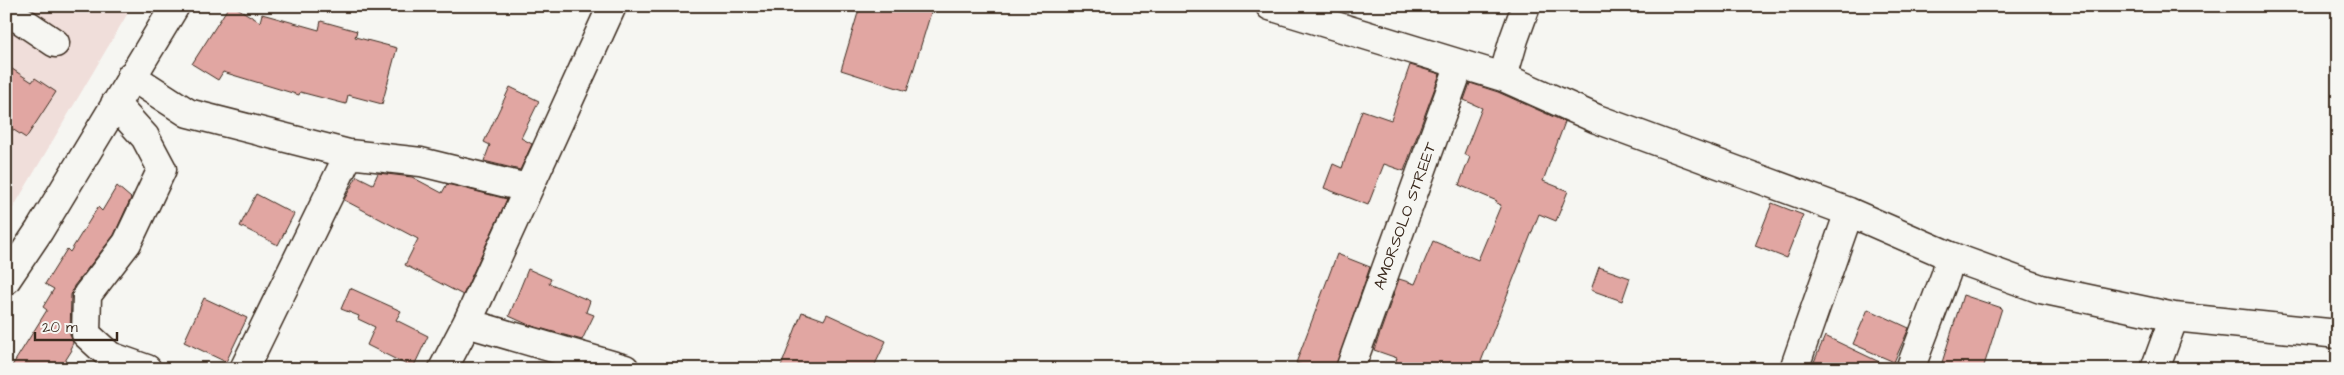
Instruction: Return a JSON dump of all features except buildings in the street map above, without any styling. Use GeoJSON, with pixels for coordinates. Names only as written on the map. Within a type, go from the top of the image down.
{"type":"FeatureCollection","features":[{"type":"Feature","properties":{"kind":"street"},"geometry":{"type":"LineString","coordinates":[[6,280],[39,231],[175,6]]}},
{"type":"Feature","properties":{"kind":"street"},"geometry":{"type":"LineString","coordinates":[[443,369],[612,6]]}},
{"type":"Feature","properties":{"kind":"street"},"geometry":{"type":"LineString","coordinates":[[1270,6],[1503,77],[1597,119],[1849,212],[1950,256],[2041,290],[2174,317],[2338,334]]}},
{"type":"Feature","properties":{"kind":"street"},"geometry":{"type":"LineString","coordinates":[[1503,77],[1514,38],[1526,6]]}},
{"type":"Feature","properties":{"kind":"street"},"geometry":{"type":"LineString","coordinates":[[6,10],[55,42]]}},
{"type":"Feature","properties":{"kind":"street","name":"AMORSOLO STREET"},"geometry":{"type":"LineString","coordinates":[[1350,369],[1460,64]]}},
{"type":"Feature","properties":{"kind":"street"},"geometry":{"type":"LineString","coordinates":[[131,76],[188,113],[348,154],[421,162],[527,188]]}},
{"type":"Feature","properties":{"kind":"street"},"geometry":{"type":"LineString","coordinates":[[115,104],[145,137],[162,169],[127,243],[87,295],[86,334],[110,356],[147,369]]}},
{"type":"Feature","properties":{"kind":"street"},"geometry":{"type":"LineString","coordinates":[[244,369],[348,154]]}},
{"type":"Feature","properties":{"kind":"street"},"geometry":{"type":"LineString","coordinates":[[1794,369],[1849,212]]}},
{"type":"Feature","properties":{"kind":"street"},"geometry":{"type":"LineString","coordinates":[[1910,369],[1946,274],[1950,256]]}},
{"type":"Feature","properties":{"kind":"street"},"geometry":{"type":"LineString","coordinates":[[2155,369],[2174,317]]}},
{"type":"Feature","properties":{"kind":"street"},"geometry":{"type":"LineString","coordinates":[[466,323],[625,369]]}},
{"type":"Feature","properties":{"kind":"shaded area"},"geometry":{"type":"Polygon","coordinates":[[[6,6],[132,6],[6,220],[6,6]]]}}]}
